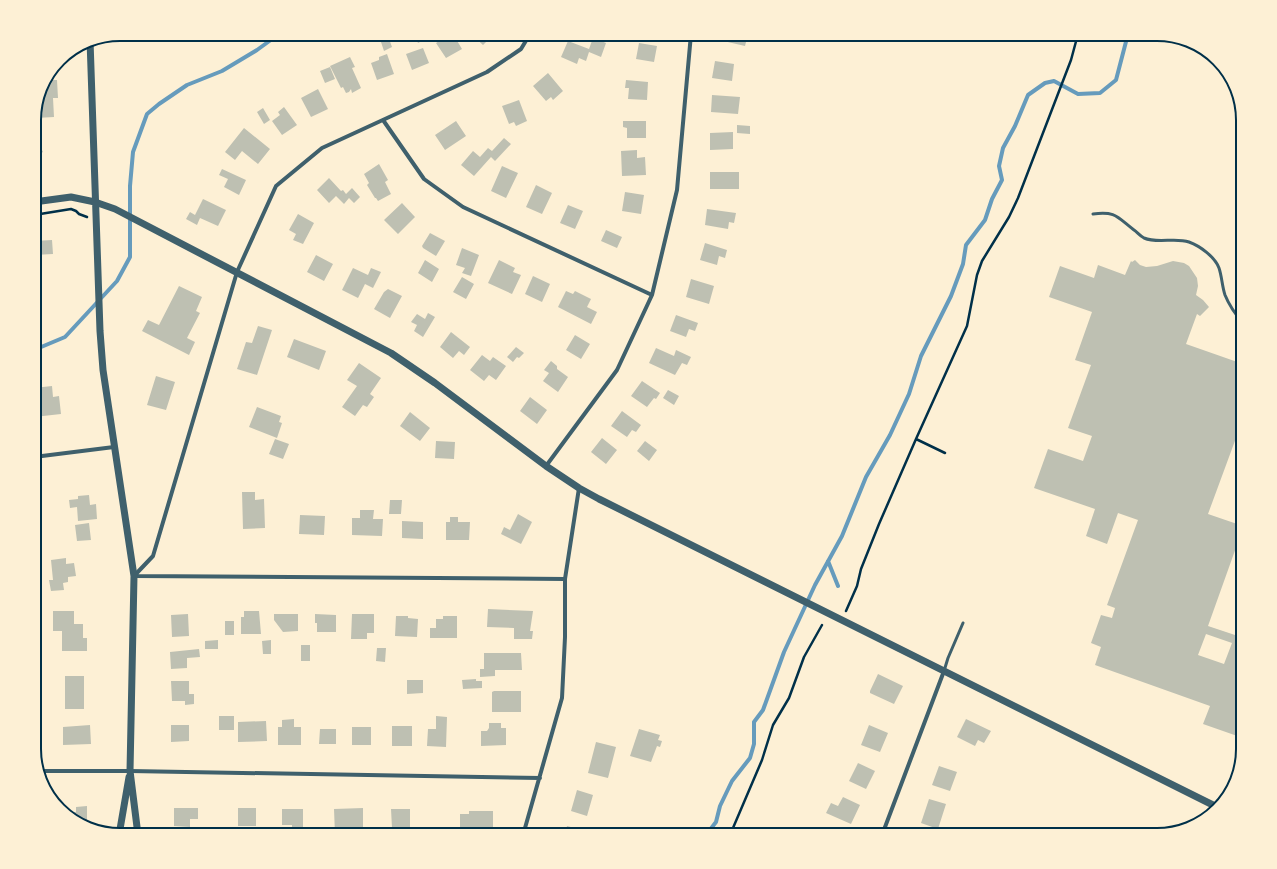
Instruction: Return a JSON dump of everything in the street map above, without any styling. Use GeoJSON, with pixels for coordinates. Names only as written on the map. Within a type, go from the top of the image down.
{"type":"FeatureCollection","features":[{"type":"Feature","properties":{"kind":"street"},"geometry":{"type":"LineString","coordinates":[[134,576],[153,556],[237,272],[276,186],[322,148],[486,72],[521,49],[526,41]]}},
{"type":"Feature","properties":{"kind":"street"},"geometry":{"type":"LineString","coordinates":[[546,466],[617,370],[652,295],[677,190],[690,41]]}},
{"type":"Feature","properties":{"kind":"street"},"geometry":{"type":"LineString","coordinates":[[90,47],[96,234],[103,370],[134,576],[130,771],[137,828]]}},
{"type":"Feature","properties":{"kind":"street"},"geometry":{"type":"LineString","coordinates":[[383,120],[424,179],[463,207],[652,295]]}},
{"type":"Feature","properties":{"kind":"street"},"geometry":{"type":"LineString","coordinates":[[41,201],[71,197],[95,202],[115,209],[391,353],[435,383],[546,466],[579,488],[793,597],[1212,805]]}},
{"type":"Feature","properties":{"kind":"street"},"geometry":{"type":"LineString","coordinates":[[41,456],[114,447]]}},
{"type":"Feature","properties":{"kind":"street"},"geometry":{"type":"LineString","coordinates":[[525,828],[562,698],[565,638],[565,579],[579,488]]}},
{"type":"Feature","properties":{"kind":"street"},"geometry":{"type":"LineString","coordinates":[[134,576],[565,579]]}},
{"type":"Feature","properties":{"kind":"street"},"geometry":{"type":"LineString","coordinates":[[885,828],[944,671]]}},
{"type":"Feature","properties":{"kind":"street"},"geometry":{"type":"LineString","coordinates":[[44,771],[130,771],[540,778]]}},
{"type":"Feature","properties":{"kind":"street"},"geometry":{"type":"LineString","coordinates":[[120,828],[130,771]]}},
{"type":"Feature","properties":{"kind":"lane"},"geometry":{"type":"LineString","coordinates":[[1094,214],[1107,212],[1117,216],[1144,238],[1189,242],[1202,248],[1212,258],[1218,267],[1225,295],[1236,315]]}},
{"type":"Feature","properties":{"kind":"lane"},"geometry":{"type":"LineString","coordinates":[[944,671],[963,623]]}},
{"type":"Feature","properties":{"kind":"path"},"geometry":{"type":"LineString","coordinates":[[846,611],[857,586],[861,569],[916,439],[967,326],[977,275],[982,261],[1018,198],[1064,78],[1076,41]]}},
{"type":"Feature","properties":{"kind":"path"},"geometry":{"type":"LineString","coordinates":[[41,214],[71,209],[79,214]]}},
{"type":"Feature","properties":{"kind":"path"},"geometry":{"type":"LineString","coordinates":[[916,439],[945,453]]}},
{"type":"Feature","properties":{"kind":"path"},"geometry":{"type":"LineString","coordinates":[[733,828],[762,760],[773,725],[789,698],[804,657],[822,625]]}},
{"type":"Feature","properties":{"kind":"building"},"geometry":{"type":"Polygon","coordinates":[[[381,41],[390,41],[392,47],[384,51],[381,41]]]}},
{"type":"Feature","properties":{"kind":"building"},"geometry":{"type":"Polygon","coordinates":[[[439,41],[457,41],[462,49],[446,58],[436,43],[439,41]]]}},
{"type":"Feature","properties":{"kind":"building"},"geometry":{"type":"Polygon","coordinates":[[[479,41],[487,41],[483,45],[479,41]]]}},
{"type":"Feature","properties":{"kind":"building"},"geometry":{"type":"Polygon","coordinates":[[[568,41],[589,49],[592,41],[601,41],[606,43],[601,57],[589,52],[586,61],[579,58],[577,64],[561,57],[568,41]]]}},
{"type":"Feature","properties":{"kind":"building"},"geometry":{"type":"Polygon","coordinates":[[[723,41],[746,41],[745,46],[723,41]]]}},
{"type":"Feature","properties":{"kind":"building"},"geometry":{"type":"Polygon","coordinates":[[[639,43],[657,46],[654,62],[636,59],[639,43]]]}},
{"type":"Feature","properties":{"kind":"building"},"geometry":{"type":"Polygon","coordinates":[[[423,48],[429,63],[412,70],[406,54],[423,48]]]}},
{"type":"Feature","properties":{"kind":"building"},"geometry":{"type":"Polygon","coordinates":[[[387,54],[394,74],[377,80],[371,63],[379,60],[379,57],[387,54]]]}},
{"type":"Feature","properties":{"kind":"building"},"geometry":{"type":"Polygon","coordinates":[[[350,57],[355,67],[352,68],[361,88],[352,93],[351,89],[346,93],[343,87],[341,88],[330,66],[350,57]]]}},
{"type":"Feature","properties":{"kind":"building"},"geometry":{"type":"Polygon","coordinates":[[[715,61],[734,64],[732,81],[712,78],[715,61]]]}},
{"type":"Feature","properties":{"kind":"building"},"geometry":{"type":"Polygon","coordinates":[[[330,67],[335,79],[325,83],[320,71],[330,67]]]}},
{"type":"Feature","properties":{"kind":"building"},"geometry":{"type":"Polygon","coordinates":[[[548,73],[563,91],[553,100],[551,97],[546,101],[533,86],[548,73]]]}},
{"type":"Feature","properties":{"kind":"building"},"geometry":{"type":"Polygon","coordinates":[[[52,80],[57,80],[58,98],[53,98],[54,117],[41,118],[41,115],[45,94],[52,80]]]}},
{"type":"Feature","properties":{"kind":"building"},"geometry":{"type":"Polygon","coordinates":[[[626,80],[648,82],[647,100],[628,99],[629,88],[625,88],[626,80]]]}},
{"type":"Feature","properties":{"kind":"building"},"geometry":{"type":"Polygon","coordinates":[[[318,89],[328,109],[311,117],[301,98],[318,89]]]}},
{"type":"Feature","properties":{"kind":"building"},"geometry":{"type":"Polygon","coordinates":[[[712,95],[740,97],[738,114],[711,112],[712,95]]]}},
{"type":"Feature","properties":{"kind":"building"},"geometry":{"type":"Polygon","coordinates":[[[519,100],[527,121],[516,126],[514,122],[509,124],[502,106],[519,100]]]}},
{"type":"Feature","properties":{"kind":"building"},"geometry":{"type":"Polygon","coordinates":[[[284,107],[297,125],[282,135],[272,121],[280,115],[278,112],[284,107]]]}},
{"type":"Feature","properties":{"kind":"building"},"geometry":{"type":"Polygon","coordinates":[[[263,108],[270,120],[264,124],[257,112],[263,108]]]}},
{"type":"Feature","properties":{"kind":"building"},"geometry":{"type":"Polygon","coordinates":[[[456,121],[466,136],[445,150],[435,135],[456,121]]]}},
{"type":"Feature","properties":{"kind":"building"},"geometry":{"type":"Polygon","coordinates":[[[623,121],[646,121],[646,138],[627,138],[627,128],[623,127],[623,121]]]}},
{"type":"Feature","properties":{"kind":"building"},"geometry":{"type":"Polygon","coordinates":[[[737,125],[750,126],[750,134],[737,133],[737,125]]]}},
{"type":"Feature","properties":{"kind":"building"},"geometry":{"type":"Polygon","coordinates":[[[244,128],[270,149],[258,164],[242,151],[235,160],[225,152],[244,128]]]}},
{"type":"Feature","properties":{"kind":"building"},"geometry":{"type":"Polygon","coordinates":[[[733,132],[733,149],[710,150],[710,133],[733,132]]]}},
{"type":"Feature","properties":{"kind":"building"},"geometry":{"type":"Polygon","coordinates":[[[504,138],[511,144],[495,161],[491,157],[474,176],[461,165],[473,151],[480,157],[488,148],[492,151],[504,138]]]}},
{"type":"Feature","properties":{"kind":"building"},"geometry":{"type":"Polygon","coordinates":[[[637,150],[637,158],[645,157],[646,175],[622,176],[621,151],[637,150]]]}},
{"type":"Feature","properties":{"kind":"building"},"geometry":{"type":"Polygon","coordinates":[[[379,164],[388,180],[385,182],[391,194],[378,201],[367,185],[369,183],[364,174],[379,164]]]}},
{"type":"Feature","properties":{"kind":"building"},"geometry":{"type":"Polygon","coordinates":[[[502,166],[518,173],[506,198],[491,191],[502,166]]]}},
{"type":"Feature","properties":{"kind":"building"},"geometry":{"type":"Polygon","coordinates":[[[222,169],[246,180],[239,195],[224,187],[228,179],[219,175],[222,169]]]}},
{"type":"Feature","properties":{"kind":"building"},"geometry":{"type":"Polygon","coordinates":[[[710,172],[739,172],[739,189],[710,189],[710,172]]]}},
{"type":"Feature","properties":{"kind":"building"},"geometry":{"type":"Polygon","coordinates":[[[329,178],[341,191],[343,190],[346,194],[352,188],[360,197],[354,203],[349,198],[344,204],[336,196],[329,203],[317,190],[329,178]]]}},
{"type":"Feature","properties":{"kind":"building"},"geometry":{"type":"Polygon","coordinates":[[[536,185],[552,193],[542,214],[526,207],[536,185]]]}},
{"type":"Feature","properties":{"kind":"building"},"geometry":{"type":"Polygon","coordinates":[[[625,192],[644,195],[641,214],[622,211],[625,192]]]}},
{"type":"Feature","properties":{"kind":"building"},"geometry":{"type":"Polygon","coordinates":[[[203,199],[226,210],[218,226],[200,218],[197,225],[186,219],[190,212],[195,215],[203,199]]]}},
{"type":"Feature","properties":{"kind":"building"},"geometry":{"type":"Polygon","coordinates":[[[402,203],[415,217],[398,234],[384,220],[402,203]]]}},
{"type":"Feature","properties":{"kind":"building"},"geometry":{"type":"Polygon","coordinates":[[[568,205],[583,211],[575,229],[560,223],[568,205]]]}},
{"type":"Feature","properties":{"kind":"building"},"geometry":{"type":"Polygon","coordinates":[[[707,209],[736,213],[734,223],[729,222],[728,229],[705,225],[707,209]]]}},
{"type":"Feature","properties":{"kind":"building"},"geometry":{"type":"Polygon","coordinates":[[[298,214],[314,223],[303,244],[293,240],[296,234],[289,230],[298,214]]]}},
{"type":"Feature","properties":{"kind":"building"},"geometry":{"type":"Polygon","coordinates":[[[606,230],[622,237],[617,248],[601,241],[606,230]]]}},
{"type":"Feature","properties":{"kind":"building"},"geometry":{"type":"Polygon","coordinates":[[[430,233],[445,241],[436,256],[422,246],[430,233]]]}},
{"type":"Feature","properties":{"kind":"building"},"geometry":{"type":"Polygon","coordinates":[[[52,240],[53,254],[41,255],[41,241],[52,240]]]}},
{"type":"Feature","properties":{"kind":"building"},"geometry":{"type":"Polygon","coordinates":[[[705,243],[727,250],[725,258],[719,256],[717,265],[700,260],[705,243]]]}},
{"type":"Feature","properties":{"kind":"building"},"geometry":{"type":"Polygon","coordinates":[[[462,248],[479,255],[471,276],[462,273],[465,268],[456,265],[462,248]]]}},
{"type":"Feature","properties":{"kind":"building"},"geometry":{"type":"Polygon","coordinates":[[[316,255],[333,264],[324,281],[307,272],[316,255]]]}},
{"type":"Feature","properties":{"kind":"building"},"geometry":{"type":"Polygon","coordinates":[[[425,260],[439,269],[432,282],[418,273],[425,260]]]}},
{"type":"Feature","properties":{"kind":"building"},"geometry":{"type":"Polygon","coordinates":[[[499,260],[515,268],[513,272],[521,275],[512,294],[488,283],[499,260]]]}},
{"type":"Feature","properties":{"kind":"building"},"geometry":{"type":"Polygon","coordinates":[[[1135,260],[1140,265],[1146,267],[1157,266],[1173,261],[1184,263],[1189,266],[1197,278],[1198,286],[1196,295],[1209,307],[1200,316],[1197,314],[1186,344],[1236,362],[1236,438],[1208,514],[1236,524],[1236,548],[1208,626],[1235,635],[1236,632],[1236,736],[1203,724],[1210,706],[1095,665],[1101,647],[1091,643],[1101,615],[1112,618],[1115,608],[1107,605],[1138,520],[1118,513],[1107,544],[1086,536],[1095,509],[1034,488],[1048,449],[1083,461],[1092,436],[1068,428],[1091,365],[1075,360],[1092,312],[1049,297],[1060,266],[1094,278],[1098,265],[1125,275],[1131,261],[1132,262],[1135,260]],[[1206,634],[1198,655],[1224,664],[1232,643],[1206,634]]]}},
{"type":"Feature","properties":{"kind":"building"},"geometry":{"type":"Polygon","coordinates":[[[353,268],[368,275],[371,268],[381,272],[373,288],[365,284],[358,298],[342,290],[353,268]]]}},
{"type":"Feature","properties":{"kind":"building"},"geometry":{"type":"Polygon","coordinates":[[[533,276],[550,284],[542,302],[525,294],[533,276]]]}},
{"type":"Feature","properties":{"kind":"building"},"geometry":{"type":"Polygon","coordinates":[[[462,277],[474,284],[466,299],[453,292],[462,277]]]}},
{"type":"Feature","properties":{"kind":"building"},"geometry":{"type":"Polygon","coordinates":[[[691,279],[714,286],[709,304],[686,297],[691,279]]]}},
{"type":"Feature","properties":{"kind":"building"},"geometry":{"type":"Polygon","coordinates":[[[179,286],[202,297],[196,311],[200,313],[187,338],[195,342],[189,355],[142,331],[148,320],[159,325],[179,286]]]}},
{"type":"Feature","properties":{"kind":"building"},"geometry":{"type":"Polygon","coordinates":[[[388,289],[402,296],[390,318],[374,309],[384,292],[388,289]]]}},
{"type":"Feature","properties":{"kind":"building"},"geometry":{"type":"Polygon","coordinates":[[[566,291],[573,294],[575,291],[591,299],[587,307],[597,312],[591,324],[558,307],[566,291]]]}},
{"type":"Feature","properties":{"kind":"building"},"geometry":{"type":"Polygon","coordinates":[[[428,313],[435,317],[423,337],[414,331],[417,325],[411,322],[417,314],[425,319],[428,313]]]}},
{"type":"Feature","properties":{"kind":"building"},"geometry":{"type":"Polygon","coordinates":[[[676,315],[698,323],[695,331],[689,329],[686,337],[670,331],[676,315]]]}},
{"type":"Feature","properties":{"kind":"building"},"geometry":{"type":"Polygon","coordinates":[[[258,326],[272,330],[257,375],[237,369],[246,342],[252,343],[258,326]]]}},
{"type":"Feature","properties":{"kind":"building"},"geometry":{"type":"Polygon","coordinates":[[[451,332],[470,347],[464,355],[459,351],[453,358],[440,347],[451,332]]]}},
{"type":"Feature","properties":{"kind":"building"},"geometry":{"type":"Polygon","coordinates":[[[575,335],[590,344],[581,359],[566,350],[575,335]]]}},
{"type":"Feature","properties":{"kind":"building"},"geometry":{"type":"Polygon","coordinates":[[[294,339],[326,351],[319,370],[287,357],[294,339]]]}},
{"type":"Feature","properties":{"kind":"building"},"geometry":{"type":"Polygon","coordinates":[[[516,347],[524,353],[519,358],[517,357],[513,362],[507,357],[516,347]]]}},
{"type":"Feature","properties":{"kind":"building"},"geometry":{"type":"Polygon","coordinates":[[[656,348],[674,356],[676,350],[691,357],[687,365],[682,363],[675,375],[649,363],[656,348]]]}},
{"type":"Feature","properties":{"kind":"building"},"geometry":{"type":"Polygon","coordinates":[[[482,355],[490,361],[493,357],[506,366],[496,380],[489,375],[484,381],[470,370],[482,355]]]}},
{"type":"Feature","properties":{"kind":"building"},"geometry":{"type":"Polygon","coordinates":[[[551,361],[557,366],[557,369],[568,377],[558,392],[543,381],[549,373],[544,370],[551,361]]]}},
{"type":"Feature","properties":{"kind":"building"},"geometry":{"type":"Polygon","coordinates":[[[359,363],[381,378],[370,394],[374,397],[367,407],[363,405],[355,416],[342,407],[357,386],[347,380],[359,363]]]}},
{"type":"Feature","properties":{"kind":"building"},"geometry":{"type":"Polygon","coordinates":[[[156,376],[175,382],[166,410],[147,405],[156,376]]]}},
{"type":"Feature","properties":{"kind":"building"},"geometry":{"type":"Polygon","coordinates":[[[642,381],[660,393],[647,407],[631,396],[642,381]]]}},
{"type":"Feature","properties":{"kind":"building"},"geometry":{"type":"Polygon","coordinates":[[[52,386],[53,397],[59,396],[61,414],[41,416],[41,387],[52,386]]]}},
{"type":"Feature","properties":{"kind":"building"},"geometry":{"type":"Polygon","coordinates":[[[668,390],[679,396],[674,405],[663,398],[668,390]]]}},
{"type":"Feature","properties":{"kind":"building"},"geometry":{"type":"Polygon","coordinates":[[[530,397],[547,410],[537,424],[520,411],[530,397]]]}},
{"type":"Feature","properties":{"kind":"building"},"geometry":{"type":"Polygon","coordinates":[[[257,407],[281,416],[279,422],[282,423],[277,438],[249,427],[257,407]]]}},
{"type":"Feature","properties":{"kind":"building"},"geometry":{"type":"Polygon","coordinates":[[[622,411],[641,425],[636,432],[632,430],[627,437],[611,426],[622,411]]]}},
{"type":"Feature","properties":{"kind":"building"},"geometry":{"type":"Polygon","coordinates":[[[410,412],[430,428],[420,441],[400,426],[410,412]]]}},
{"type":"Feature","properties":{"kind":"building"},"geometry":{"type":"Polygon","coordinates":[[[602,438],[617,450],[606,464],[591,452],[602,438]]]}},
{"type":"Feature","properties":{"kind":"building"},"geometry":{"type":"Polygon","coordinates":[[[275,439],[289,444],[283,459],[269,454],[275,439]]]}},
{"type":"Feature","properties":{"kind":"building"},"geometry":{"type":"Polygon","coordinates":[[[436,441],[455,442],[454,459],[435,458],[436,441]]]}},
{"type":"Feature","properties":{"kind":"building"},"geometry":{"type":"Polygon","coordinates":[[[645,441],[657,450],[649,461],[637,451],[645,441]]]}},
{"type":"Feature","properties":{"kind":"building"},"geometry":{"type":"Polygon","coordinates":[[[242,492],[255,492],[255,500],[264,499],[265,528],[243,529],[242,492]]]}},
{"type":"Feature","properties":{"kind":"building"},"geometry":{"type":"Polygon","coordinates":[[[89,495],[90,505],[96,504],[97,519],[78,521],[77,507],[70,508],[69,500],[78,499],[78,496],[89,495]]]}},
{"type":"Feature","properties":{"kind":"building"},"geometry":{"type":"Polygon","coordinates":[[[390,500],[402,500],[401,514],[389,514],[390,500]]]}},
{"type":"Feature","properties":{"kind":"building"},"geometry":{"type":"Polygon","coordinates":[[[360,510],[374,510],[373,519],[383,519],[382,536],[352,535],[352,518],[360,518],[360,510]]]}},
{"type":"Feature","properties":{"kind":"building"},"geometry":{"type":"Polygon","coordinates":[[[518,514],[532,522],[521,544],[501,534],[504,527],[510,530],[518,514]]]}},
{"type":"Feature","properties":{"kind":"building"},"geometry":{"type":"Polygon","coordinates":[[[300,515],[325,516],[324,535],[299,534],[300,515]]]}},
{"type":"Feature","properties":{"kind":"building"},"geometry":{"type":"Polygon","coordinates":[[[450,517],[458,517],[458,522],[470,522],[469,540],[446,540],[446,522],[450,522],[450,517]]]}},
{"type":"Feature","properties":{"kind":"building"},"geometry":{"type":"Polygon","coordinates":[[[402,521],[423,522],[423,539],[402,538],[402,521]]]}},
{"type":"Feature","properties":{"kind":"building"},"geometry":{"type":"Polygon","coordinates":[[[89,523],[91,540],[77,541],[75,525],[89,523]]]}},
{"type":"Feature","properties":{"kind":"building"},"geometry":{"type":"Polygon","coordinates":[[[66,558],[66,564],[74,563],[76,576],[68,577],[68,582],[63,583],[64,590],[51,591],[49,580],[53,580],[51,560],[66,558]]]}},
{"type":"Feature","properties":{"kind":"building"},"geometry":{"type":"Polygon","coordinates":[[[488,609],[533,611],[530,631],[533,631],[532,639],[514,639],[514,628],[487,627],[488,609]]]}},
{"type":"Feature","properties":{"kind":"building"},"geometry":{"type":"Polygon","coordinates":[[[53,611],[74,611],[74,624],[83,624],[83,638],[87,638],[87,651],[62,651],[62,631],[53,631],[53,611]]]}},
{"type":"Feature","properties":{"kind":"building"},"geometry":{"type":"Polygon","coordinates":[[[244,611],[259,611],[261,634],[241,634],[241,617],[244,617],[244,611]]]}},
{"type":"Feature","properties":{"kind":"building"},"geometry":{"type":"Polygon","coordinates":[[[188,614],[189,636],[172,637],[171,615],[188,614]]]}},
{"type":"Feature","properties":{"kind":"building"},"geometry":{"type":"Polygon","coordinates":[[[274,614],[298,614],[298,631],[283,632],[274,620],[274,614]]]}},
{"type":"Feature","properties":{"kind":"building"},"geometry":{"type":"Polygon","coordinates":[[[315,614],[336,615],[336,632],[317,632],[315,614]]]}},
{"type":"Feature","properties":{"kind":"building"},"geometry":{"type":"Polygon","coordinates":[[[352,614],[374,614],[374,633],[367,633],[367,639],[351,639],[352,614]]]}},
{"type":"Feature","properties":{"kind":"building"},"geometry":{"type":"Polygon","coordinates":[[[396,616],[408,616],[408,618],[418,619],[417,637],[395,636],[396,616]]]}},
{"type":"Feature","properties":{"kind":"building"},"geometry":{"type":"Polygon","coordinates":[[[443,616],[457,616],[457,638],[430,638],[430,628],[436,628],[436,619],[443,619],[443,616]]]}},
{"type":"Feature","properties":{"kind":"building"},"geometry":{"type":"Polygon","coordinates":[[[225,621],[234,621],[234,635],[225,635],[225,621]]]}},
{"type":"Feature","properties":{"kind":"building"},"geometry":{"type":"Polygon","coordinates":[[[218,640],[218,649],[205,649],[205,641],[218,640]]]}},
{"type":"Feature","properties":{"kind":"building"},"geometry":{"type":"Polygon","coordinates":[[[271,640],[271,654],[263,654],[262,641],[271,640]]]}},
{"type":"Feature","properties":{"kind":"building"},"geometry":{"type":"Polygon","coordinates":[[[301,645],[310,645],[310,661],[301,661],[301,645]]]}},
{"type":"Feature","properties":{"kind":"building"},"geometry":{"type":"Polygon","coordinates":[[[377,648],[386,648],[385,662],[376,661],[377,648]]]}},
{"type":"Feature","properties":{"kind":"building"},"geometry":{"type":"Polygon","coordinates":[[[199,649],[200,657],[187,658],[187,668],[171,669],[170,652],[199,649]]]}},
{"type":"Feature","properties":{"kind":"building"},"geometry":{"type":"Polygon","coordinates":[[[484,653],[521,653],[522,670],[495,670],[495,676],[480,677],[480,669],[484,669],[484,653]]]}},
{"type":"Feature","properties":{"kind":"building"},"geometry":{"type":"Polygon","coordinates":[[[878,674],[903,686],[894,704],[870,693],[878,674]]]}},
{"type":"Feature","properties":{"kind":"building"},"geometry":{"type":"Polygon","coordinates":[[[65,676],[84,676],[84,709],[65,709],[65,676]]]}},
{"type":"Feature","properties":{"kind":"building"},"geometry":{"type":"Polygon","coordinates":[[[476,679],[476,681],[482,681],[482,688],[463,689],[462,680],[476,679]]]}},
{"type":"Feature","properties":{"kind":"building"},"geometry":{"type":"Polygon","coordinates":[[[407,680],[423,680],[423,693],[407,694],[407,680]]]}},
{"type":"Feature","properties":{"kind":"building"},"geometry":{"type":"Polygon","coordinates":[[[171,681],[189,681],[189,694],[194,694],[194,704],[185,705],[185,701],[172,701],[171,681]]]}},
{"type":"Feature","properties":{"kind":"building"},"geometry":{"type":"Polygon","coordinates":[[[521,691],[521,712],[492,712],[492,692],[521,691]]]}},
{"type":"Feature","properties":{"kind":"building"},"geometry":{"type":"Polygon","coordinates":[[[219,716],[234,716],[234,730],[219,730],[219,716]]]}},
{"type":"Feature","properties":{"kind":"building"},"geometry":{"type":"Polygon","coordinates":[[[436,716],[447,717],[446,747],[427,746],[428,729],[436,729],[436,716]]]}},
{"type":"Feature","properties":{"kind":"building"},"geometry":{"type":"Polygon","coordinates":[[[294,719],[294,727],[301,727],[301,745],[278,745],[278,727],[282,727],[282,720],[294,719]]]}},
{"type":"Feature","properties":{"kind":"building"},"geometry":{"type":"Polygon","coordinates":[[[966,719],[991,731],[984,743],[978,740],[975,746],[957,737],[966,719]]]}},
{"type":"Feature","properties":{"kind":"building"},"geometry":{"type":"Polygon","coordinates":[[[266,721],[267,741],[238,742],[238,722],[266,721]]]}},
{"type":"Feature","properties":{"kind":"building"},"geometry":{"type":"Polygon","coordinates":[[[489,723],[501,723],[501,728],[506,728],[506,745],[481,746],[481,731],[487,731],[489,728],[489,723]]]}},
{"type":"Feature","properties":{"kind":"building"},"geometry":{"type":"Polygon","coordinates":[[[90,725],[91,744],[63,745],[63,727],[90,725]]]}},
{"type":"Feature","properties":{"kind":"building"},"geometry":{"type":"Polygon","coordinates":[[[171,725],[189,725],[189,741],[171,742],[171,725]]]}},
{"type":"Feature","properties":{"kind":"building"},"geometry":{"type":"Polygon","coordinates":[[[869,725],[888,733],[880,752],[861,745],[869,725]]]}},
{"type":"Feature","properties":{"kind":"building"},"geometry":{"type":"Polygon","coordinates":[[[392,726],[412,726],[412,746],[392,746],[392,726]]]}},
{"type":"Feature","properties":{"kind":"building"},"geometry":{"type":"Polygon","coordinates":[[[352,727],[371,727],[371,745],[352,745],[352,727]]]}},
{"type":"Feature","properties":{"kind":"building"},"geometry":{"type":"Polygon","coordinates":[[[320,729],[336,729],[336,744],[319,744],[320,729]]]}},
{"type":"Feature","properties":{"kind":"building"},"geometry":{"type":"Polygon","coordinates":[[[639,729],[660,735],[658,740],[662,741],[660,747],[657,746],[651,762],[630,756],[639,729]]]}},
{"type":"Feature","properties":{"kind":"building"},"geometry":{"type":"Polygon","coordinates":[[[596,742],[616,747],[608,778],[588,773],[596,742]]]}},
{"type":"Feature","properties":{"kind":"building"},"geometry":{"type":"Polygon","coordinates":[[[858,763],[875,771],[866,789],[849,781],[858,763]]]}},
{"type":"Feature","properties":{"kind":"building"},"geometry":{"type":"Polygon","coordinates":[[[939,766],[957,772],[950,791],[932,785],[939,766]]]}},
{"type":"Feature","properties":{"kind":"building"},"geometry":{"type":"Polygon","coordinates":[[[577,790],[593,795],[587,816],[571,811],[577,790]]]}},
{"type":"Feature","properties":{"kind":"building"},"geometry":{"type":"Polygon","coordinates":[[[843,797],[860,805],[851,824],[826,813],[831,803],[838,806],[843,797]]]}},
{"type":"Feature","properties":{"kind":"building"},"geometry":{"type":"Polygon","coordinates":[[[929,799],[946,804],[938,828],[921,823],[929,799]]]}},
{"type":"Feature","properties":{"kind":"building"},"geometry":{"type":"Polygon","coordinates":[[[87,806],[87,821],[73,813],[76,812],[76,807],[87,806]]]}},
{"type":"Feature","properties":{"kind":"building"},"geometry":{"type":"Polygon","coordinates":[[[174,808],[198,808],[198,819],[190,819],[190,827],[174,826],[174,808]]]}},
{"type":"Feature","properties":{"kind":"building"},"geometry":{"type":"Polygon","coordinates":[[[238,808],[256,808],[256,826],[238,826],[238,808]]]}},
{"type":"Feature","properties":{"kind":"building"},"geometry":{"type":"Polygon","coordinates":[[[363,808],[363,828],[335,828],[334,809],[363,808]]]}},
{"type":"Feature","properties":{"kind":"building"},"geometry":{"type":"Polygon","coordinates":[[[282,809],[303,809],[303,828],[292,828],[292,825],[282,825],[282,809]]]}},
{"type":"Feature","properties":{"kind":"building"},"geometry":{"type":"Polygon","coordinates":[[[391,809],[410,809],[410,828],[392,828],[391,809]]]}},
{"type":"Feature","properties":{"kind":"building"},"geometry":{"type":"Polygon","coordinates":[[[469,811],[493,811],[493,828],[460,828],[460,814],[469,814],[469,811]]]}},
{"type":"Feature","properties":{"kind":"waterway"},"geometry":{"type":"LineString","coordinates":[[41,347],[65,337],[117,281],[130,257],[130,186],[133,152],[147,114],[187,85],[222,71],[269,41]]}},
{"type":"Feature","properties":{"kind":"waterway"},"geometry":{"type":"LineString","coordinates":[[711,828],[716,822],[720,806],[732,781],[750,758],[754,744],[754,722],[763,710],[784,652],[815,585],[842,536],[866,477],[890,435],[909,394],[921,356],[951,296],[963,264],[966,245],[985,220],[992,199],[1002,180],[999,166],[1003,148],[1015,126],[1028,95],[1045,83],[1054,81],[1078,94],[1100,93],[1116,80],[1126,41]]}},
{"type":"Feature","properties":{"kind":"waterway"},"geometry":{"type":"LineString","coordinates":[[828,561],[838,586]]}}]}
